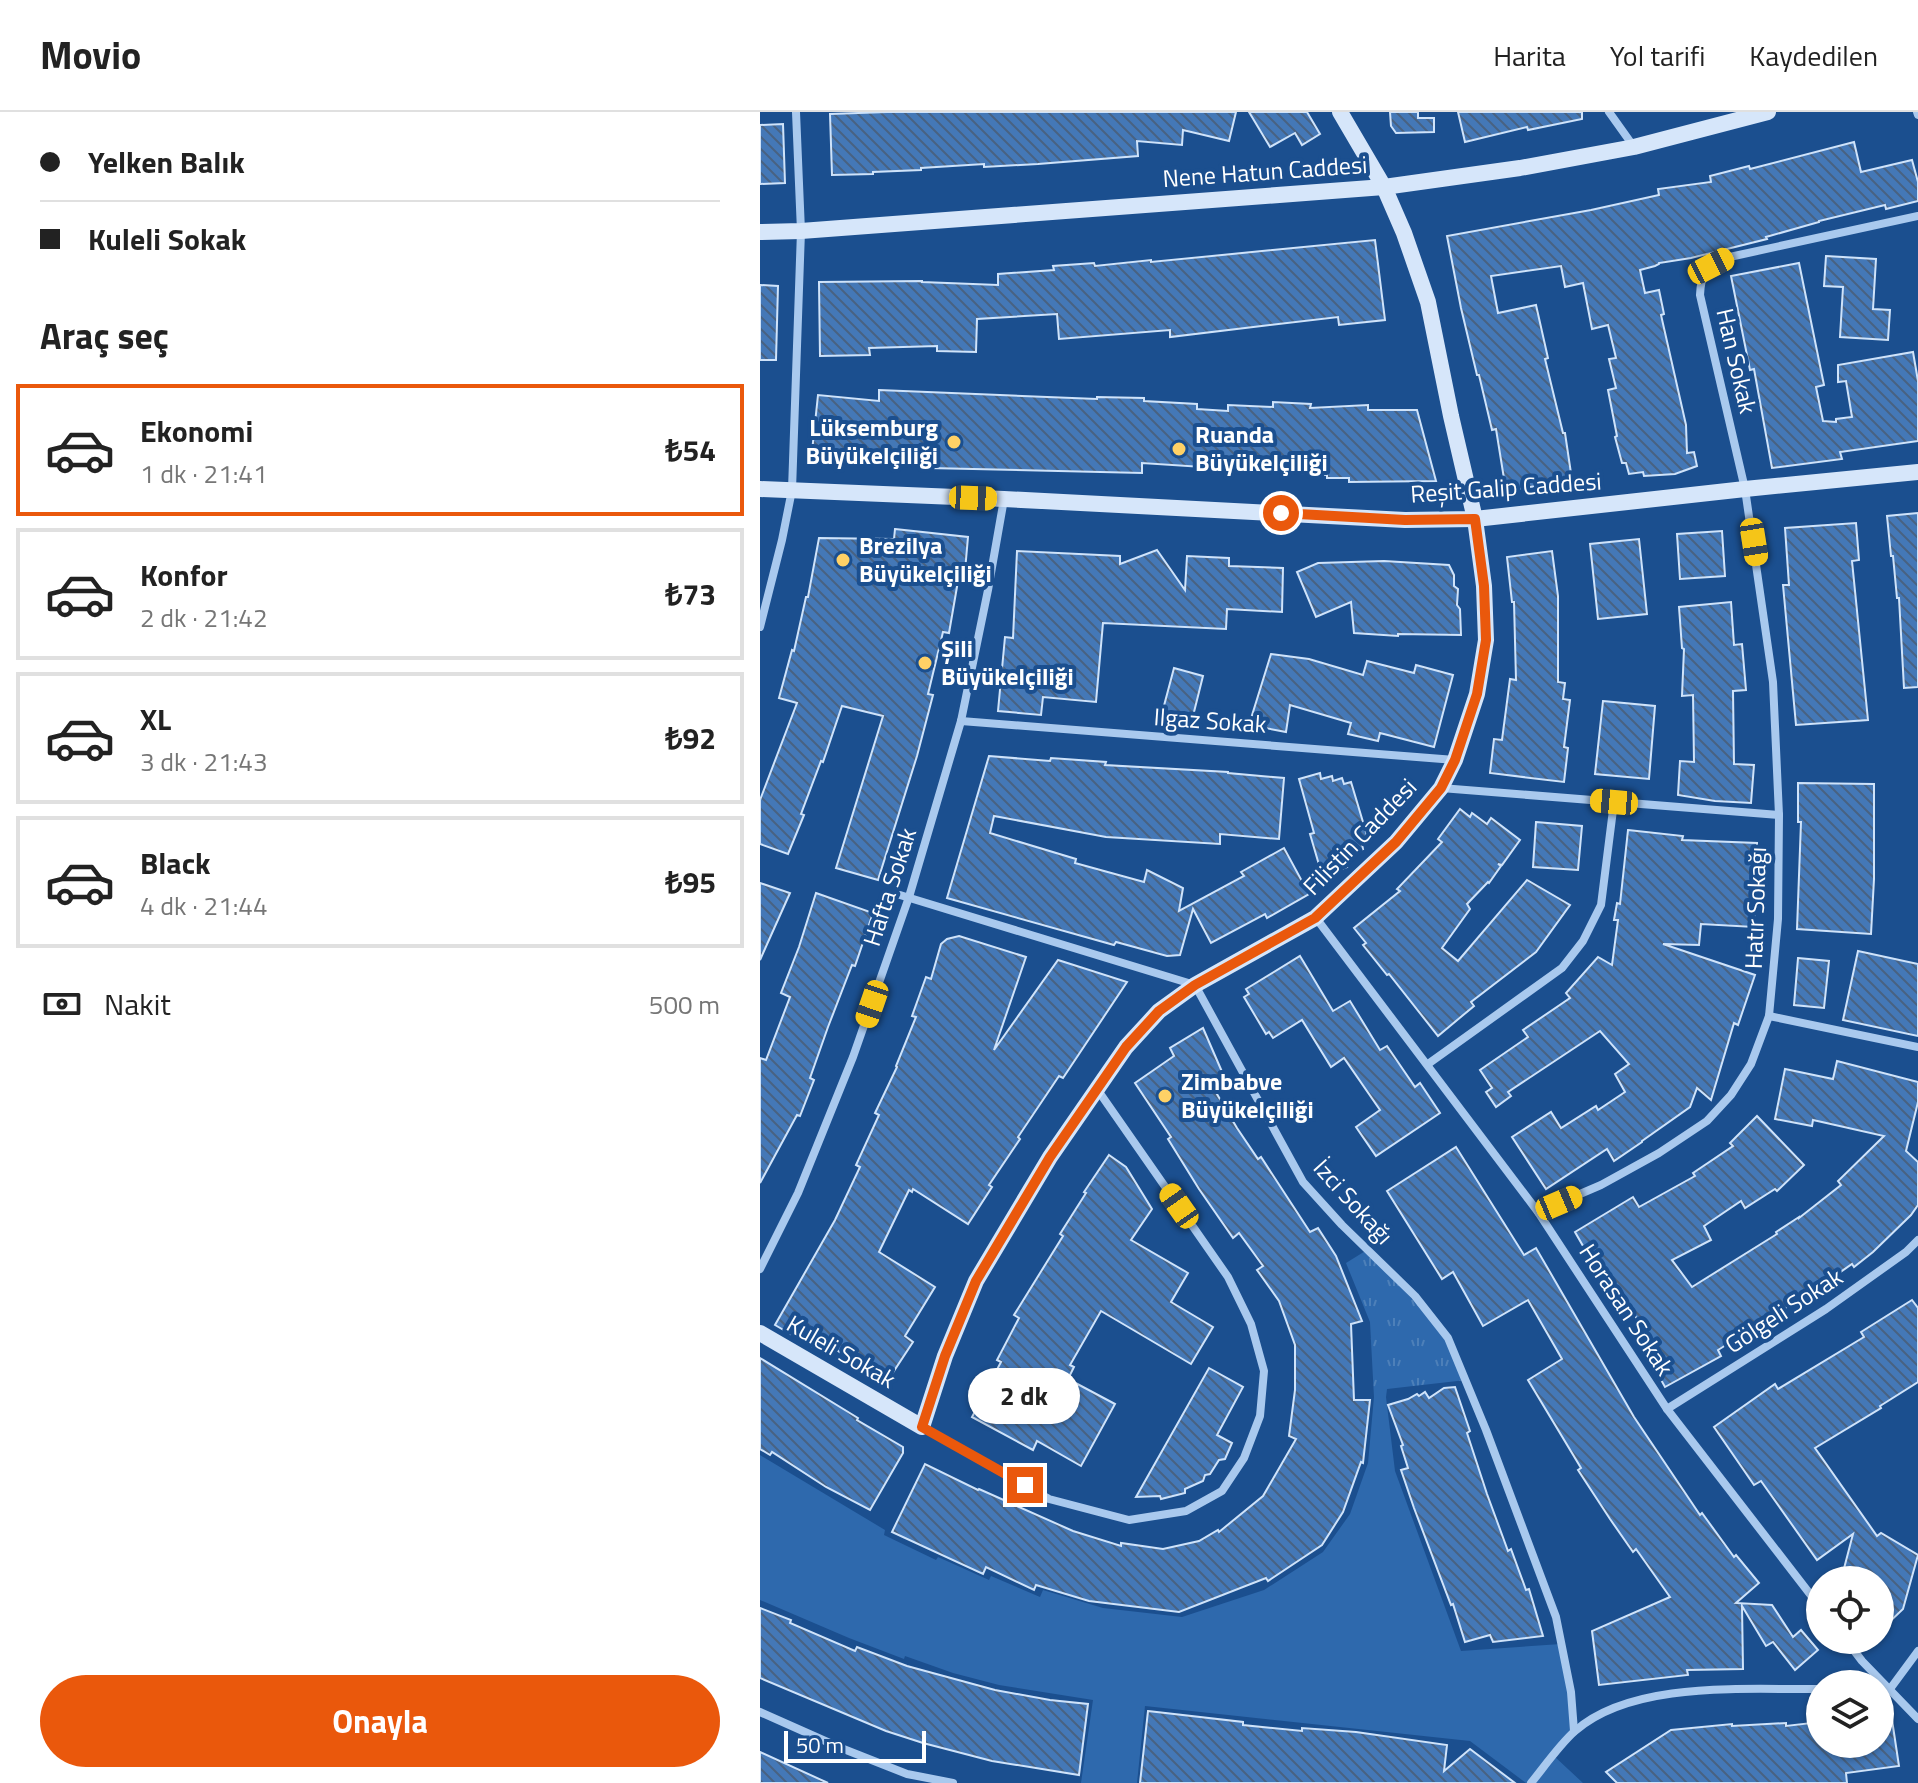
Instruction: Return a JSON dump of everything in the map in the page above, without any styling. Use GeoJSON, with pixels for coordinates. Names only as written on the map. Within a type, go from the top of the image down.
{"type":"FeatureCollection","features":[{"type":"Feature","properties":{"kind":"main road","name":"Filistin Caddesi"},"geometry":{"type":"LineString","coordinates":[[922,1427],[945,1356],[976,1281],[1050,1157],[1126,1047],[1159,1011],[1195,985],[1315,918],[1396,842],[1441,788],[1455,760],[1477,694],[1486,640],[1484,586],[1475,519],[1428,302],[1384,187],[1340,112]]}},
{"type":"Feature","properties":{"kind":"main road","name":"Nene Hatun Caddesi"},"geometry":{"type":"LineString","coordinates":[[760,232],[1384,187],[1520,168],[1634,147],[1768,112]]}},
{"type":"Feature","properties":{"kind":"main road","name":"Reşit Galip Caddesi"},"geometry":{"type":"LineString","coordinates":[[760,489],[1405,520],[1475,519],[1918,472]]}},
{"type":"Feature","properties":{"kind":"main road","name":"Kuleli Sokak"},"geometry":{"type":"LineString","coordinates":[[760,1333],[922,1427]]}},
{"type":"Feature","properties":{"kind":"street"},"geometry":{"type":"LineString","coordinates":[[760,627],[792,490],[801,231],[796,112]]}},
{"type":"Feature","properties":{"kind":"street"},"geometry":{"type":"LineString","coordinates":[[1609,112],[1634,147]]}},
{"type":"Feature","properties":{"kind":"street","name":"Han Sokak"},"geometry":{"type":"LineString","coordinates":[[1745,489],[1700,295],[1701,277],[1711,266],[1725,258],[1918,216]]}},
{"type":"Feature","properties":{"kind":"street","name":"Hatır Sokağı"},"geometry":{"type":"LineString","coordinates":[[1538,1212],[1613,1178],[1659,1153],[1707,1121],[1731,1095],[1751,1064],[1769,1016],[1778,919],[1779,815],[1773,682],[1745,489]]}},
{"type":"Feature","properties":{"kind":"street","name":"Hafta Sokak"},"geometry":{"type":"LineString","coordinates":[[760,1269],[798,1193],[853,1057],[961,721],[1004,499]]}},
{"type":"Feature","properties":{"kind":"street","name":"Ilgaz Sokak"},"geometry":{"type":"LineString","coordinates":[[961,721],[1455,760]]}},
{"type":"Feature","properties":{"kind":"street"},"geometry":{"type":"LineString","coordinates":[[1441,788],[1779,815]]}},
{"type":"Feature","properties":{"kind":"street"},"geometry":{"type":"LineString","coordinates":[[1428,1064],[1562,968],[1583,941],[1601,905],[1614,802]]}},
{"type":"Feature","properties":{"kind":"street"},"geometry":{"type":"LineString","coordinates":[[905,896],[1195,985]]}},
{"type":"Feature","properties":{"kind":"street","name":"Horasan Sokak"},"geometry":{"type":"LineString","coordinates":[[1315,918],[1538,1212],[1667,1409],[1806,1589]]}},
{"type":"Feature","properties":{"kind":"street","name":"İzci Sokağı"},"geometry":{"type":"LineString","coordinates":[[1195,985],[1303,1182],[1415,1296],[1448,1338],[1556,1617],[1571,1692],[1574,1731]]}},
{"type":"Feature","properties":{"kind":"street"},"geometry":{"type":"LineString","coordinates":[[1769,1016],[1918,1047]]}},
{"type":"Feature","properties":{"kind":"street","name":"Kuleli Sokak"},"geometry":{"type":"LineString","coordinates":[[922,1427],[1049,1499],[1129,1520],[1186,1511],[1222,1491],[1244,1458],[1260,1416],[1264,1371],[1251,1324],[1228,1277],[1097,1088]]}},
{"type":"Feature","properties":{"kind":"street","name":"Gölgeli Sokak"},"geometry":{"type":"LineString","coordinates":[[1667,1409],[1826,1309],[1906,1252],[1918,1240]]}},
{"type":"Feature","properties":{"kind":"street"},"geometry":{"type":"LineString","coordinates":[[1894,1684],[1918,1651]]}},
{"type":"Feature","properties":{"kind":"street"},"geometry":{"type":"LineString","coordinates":[[1857,1654],[1871,1670]]}},
{"type":"Feature","properties":{"kind":"street"},"geometry":{"type":"LineString","coordinates":[[1531,1783],[1574,1731],[1608,1709],[1641,1699],[1688,1691],[1806,1689]]}},
{"type":"Feature","properties":{"kind":"street"},"geometry":{"type":"LineString","coordinates":[[1894,1693],[1918,1719]]}},
{"type":"Feature","properties":{"kind":"street"},"geometry":{"type":"LineString","coordinates":[[760,1712],[907,1774],[953,1783]]}},
{"type":"Feature","properties":{"kind":"green space"},"geometry":{"type":"Polygon","coordinates":[[[1367,1250],[1448,1338],[1466,1380],[1387,1389],[1386,1397],[1374,1397],[1370,1322],[1346,1263],[1367,1250]]]}},
{"type":"Feature","properties":{"kind":"green space"},"geometry":{"type":"Polygon","coordinates":[[[1374,1397],[1386,1397],[1395,1471],[1461,1651],[1561,1644],[1574,1731],[1554,1756],[1583,1783],[1526,1783],[1470,1741],[1145,1706],[1137,1783],[1081,1783],[1093,1700],[999,1685],[905,1656],[904,1659],[760,1600],[760,1455],[885,1530],[884,1535],[936,1560],[938,1557],[989,1580],[991,1576],[1040,1597],[1043,1590],[1103,1608],[1182,1617],[1264,1590],[1323,1552],[1350,1514],[1368,1463],[1374,1397]]]}},
{"type":"Feature","properties":{"kind":"building"},"geometry":{"type":"Polygon","coordinates":[[[1236,112],[1229,141],[1183,130],[1182,145],[1137,141],[1138,156],[832,175],[830,114],[1236,112]]]}},
{"type":"Feature","properties":{"kind":"building"},"geometry":{"type":"Polygon","coordinates":[[[1249,112],[1307,112],[1320,134],[1302,145],[1295,133],[1270,147],[1249,112]]]}},
{"type":"Feature","properties":{"kind":"building"},"geometry":{"type":"Polygon","coordinates":[[[1390,112],[1418,112],[1418,118],[1434,118],[1434,132],[1396,133],[1391,126],[1390,112]]]}},
{"type":"Feature","properties":{"kind":"building"},"geometry":{"type":"Polygon","coordinates":[[[1458,112],[1582,112],[1582,119],[1528,130],[1527,127],[1465,142],[1458,112]]]}},
{"type":"Feature","properties":{"kind":"building"},"geometry":{"type":"Polygon","coordinates":[[[783,124],[785,183],[760,184],[760,125],[783,124]]]}},
{"type":"Feature","properties":{"kind":"building"},"geometry":{"type":"Polygon","coordinates":[[[1854,142],[1861,172],[1912,160],[1918,182],[1918,201],[1886,209],[1885,205],[1819,221],[1767,239],[1640,270],[1645,293],[1659,290],[1664,314],[1661,315],[1686,425],[1687,453],[1694,452],[1697,466],[1675,474],[1644,476],[1643,472],[1629,474],[1626,463],[1622,463],[1608,390],[1616,388],[1609,359],[1616,358],[1608,325],[1592,329],[1583,283],[1565,287],[1561,266],[1491,276],[1498,313],[1536,305],[1548,358],[1545,359],[1565,433],[1572,480],[1506,491],[1496,429],[1492,430],[1477,375],[1447,236],[1659,195],[1658,189],[1711,182],[1710,176],[1854,142]]]}},
{"type":"Feature","properties":{"kind":"building"},"geometry":{"type":"Polygon","coordinates":[[[1375,240],[1385,320],[1339,325],[1338,317],[1170,337],[1170,330],[1059,339],[1057,314],[977,319],[976,352],[937,351],[937,346],[869,348],[870,355],[820,356],[819,282],[922,281],[998,285],[998,274],[1054,270],[1053,266],[1151,262],[1375,240]]]}},
{"type":"Feature","properties":{"kind":"building"},"geometry":{"type":"Polygon","coordinates":[[[1826,256],[1876,259],[1873,309],[1890,310],[1888,340],[1840,337],[1843,287],[1824,286],[1826,256]]]}},
{"type":"Feature","properties":{"kind":"building"},"geometry":{"type":"Polygon","coordinates":[[[1799,263],[1824,385],[1816,387],[1823,421],[1836,422],[1836,419],[1852,417],[1846,381],[1838,382],[1838,365],[1913,352],[1918,381],[1918,441],[1840,452],[1842,459],[1772,468],[1754,369],[1750,370],[1731,276],[1799,263]]]}},
{"type":"Feature","properties":{"kind":"building"},"geometry":{"type":"Polygon","coordinates":[[[760,285],[778,286],[776,360],[760,360],[760,285]]]}},
{"type":"Feature","properties":{"kind":"building"},"geometry":{"type":"Polygon","coordinates":[[[879,390],[1097,399],[1144,398],[1144,401],[1197,404],[1197,409],[1228,411],[1228,405],[1273,407],[1273,402],[1311,404],[1310,408],[1368,405],[1368,410],[1417,410],[1436,481],[1349,482],[1349,478],[1327,478],[1327,475],[1142,463],[1142,473],[929,468],[811,461],[818,395],[879,401],[879,390]]]}},
{"type":"Feature","properties":{"kind":"building"},"geometry":{"type":"Polygon","coordinates":[[[1918,513],[1918,687],[1904,688],[1899,598],[1887,516],[1918,513]]]}},
{"type":"Feature","properties":{"kind":"building"},"geometry":{"type":"Polygon","coordinates":[[[1856,523],[1859,560],[1852,561],[1868,720],[1796,725],[1783,585],[1789,585],[1785,528],[1856,523]]]}},
{"type":"Feature","properties":{"kind":"building"},"geometry":{"type":"Polygon","coordinates":[[[895,529],[968,537],[964,582],[958,581],[949,633],[943,632],[928,694],[933,695],[878,880],[836,868],[883,716],[842,706],[788,854],[760,844],[760,800],[797,703],[779,698],[808,597],[819,538],[894,539],[895,529]]]}},
{"type":"Feature","properties":{"kind":"building"},"geometry":{"type":"Polygon","coordinates":[[[1722,531],[1725,576],[1680,579],[1677,534],[1722,531]]]}},
{"type":"Feature","properties":{"kind":"building"},"geometry":{"type":"Polygon","coordinates":[[[1639,539],[1647,614],[1598,619],[1590,544],[1639,539]]]}},
{"type":"Feature","properties":{"kind":"building"},"geometry":{"type":"Polygon","coordinates":[[[1157,550],[1185,590],[1187,556],[1229,558],[1229,566],[1283,568],[1282,612],[1227,609],[1226,629],[1103,623],[1096,702],[1043,697],[1041,715],[998,711],[1005,637],[1013,638],[1017,551],[1120,556],[1120,564],[1157,550]]]}},
{"type":"Feature","properties":{"kind":"building"},"geometry":{"type":"Polygon","coordinates":[[[1552,551],[1558,596],[1558,682],[1565,683],[1563,699],[1570,700],[1564,747],[1568,748],[1564,782],[1490,773],[1494,739],[1502,740],[1510,679],[1516,680],[1514,602],[1507,557],[1552,551]]]}},
{"type":"Feature","properties":{"kind":"building"},"geometry":{"type":"Polygon","coordinates":[[[1384,561],[1449,565],[1454,575],[1454,586],[1458,589],[1461,635],[1354,633],[1351,602],[1316,617],[1297,572],[1318,563],[1384,561]]]}},
{"type":"Feature","properties":{"kind":"building"},"geometry":{"type":"Polygon","coordinates":[[[1731,602],[1734,645],[1742,644],[1746,690],[1733,691],[1734,764],[1754,765],[1751,803],[1678,795],[1680,761],[1694,762],[1693,695],[1682,696],[1684,649],[1679,607],[1731,602]]]}},
{"type":"Feature","properties":{"kind":"building"},"geometry":{"type":"Polygon","coordinates":[[[1271,654],[1309,659],[1363,675],[1367,661],[1414,673],[1416,665],[1453,675],[1434,747],[1380,733],[1378,741],[1348,734],[1351,723],[1290,705],[1286,732],[1249,725],[1271,654]]]}},
{"type":"Feature","properties":{"kind":"building"},"geometry":{"type":"Polygon","coordinates":[[[1174,668],[1203,676],[1191,724],[1161,717],[1174,668]]]}},
{"type":"Feature","properties":{"kind":"building"},"geometry":{"type":"Polygon","coordinates":[[[1603,701],[1655,706],[1649,779],[1595,774],[1603,701]]]}},
{"type":"Feature","properties":{"kind":"building"},"geometry":{"type":"Polygon","coordinates":[[[989,756],[1106,762],[1105,765],[1284,778],[1279,839],[1220,834],[1220,844],[1106,837],[994,816],[990,833],[1076,859],[1075,863],[1144,882],[1147,870],[1183,888],[1179,911],[1244,876],[1241,872],[1284,848],[1309,894],[1267,918],[1265,914],[1211,943],[1193,909],[1180,955],[1167,956],[1116,942],[1114,945],[947,898],[989,756]]]}},
{"type":"Feature","properties":{"kind":"building"},"geometry":{"type":"Polygon","coordinates":[[[1320,773],[1321,779],[1332,776],[1333,781],[1342,778],[1344,784],[1351,782],[1369,842],[1362,844],[1363,849],[1352,853],[1353,859],[1345,861],[1347,867],[1322,875],[1299,779],[1320,773]]]}},
{"type":"Feature","properties":{"kind":"building"},"geometry":{"type":"Polygon","coordinates":[[[1798,783],[1874,784],[1871,934],[1797,929],[1801,822],[1798,822],[1798,783]]]}},
{"type":"Feature","properties":{"kind":"building"},"geometry":{"type":"Polygon","coordinates":[[[1460,809],[1487,824],[1491,818],[1520,840],[1502,865],[1498,864],[1501,866],[1489,883],[1467,904],[1470,909],[1442,948],[1458,961],[1527,880],[1570,905],[1536,952],[1471,1002],[1474,1006],[1438,1036],[1363,945],[1366,943],[1354,928],[1400,891],[1397,889],[1442,842],[1438,839],[1460,809]]]}},
{"type":"Feature","properties":{"kind":"building"},"geometry":{"type":"Polygon","coordinates":[[[1536,822],[1582,826],[1578,870],[1533,867],[1536,822]]]}},
{"type":"Feature","properties":{"kind":"building"},"geometry":{"type":"Polygon","coordinates":[[[1628,830],[1683,836],[1682,840],[1757,843],[1754,927],[1701,924],[1699,945],[1663,944],[1755,975],[1738,1025],[1734,1023],[1711,1100],[1697,1088],[1690,1107],[1614,1161],[1607,1149],[1546,1189],[1512,1137],[1551,1112],[1561,1128],[1596,1106],[1598,1110],[1625,1092],[1615,1074],[1629,1064],[1600,1031],[1508,1092],[1511,1096],[1496,1107],[1486,1092],[1492,1088],[1480,1070],[1528,1037],[1523,1030],[1570,998],[1566,993],[1598,957],[1612,965],[1618,920],[1614,920],[1617,903],[1620,904],[1628,830]]]}},
{"type":"Feature","properties":{"kind":"building"},"geometry":{"type":"Polygon","coordinates":[[[760,883],[790,893],[760,960],[760,883]]]}},
{"type":"Feature","properties":{"kind":"building"},"geometry":{"type":"Polygon","coordinates":[[[816,893],[873,913],[855,966],[852,965],[828,1027],[810,1078],[814,1080],[800,1116],[797,1115],[760,1183],[760,1058],[766,1060],[790,997],[781,993],[816,893]]]}},
{"type":"Feature","properties":{"kind":"building"},"geometry":{"type":"Polygon","coordinates":[[[959,936],[1026,957],[994,1050],[1058,960],[1127,982],[1063,1078],[1059,1076],[1018,1137],[1020,1139],[989,1185],[992,1187],[968,1224],[913,1189],[912,1192],[909,1190],[879,1252],[935,1287],[905,1336],[913,1342],[886,1383],[829,1345],[825,1354],[775,1325],[835,1220],[860,1167],[856,1165],[879,1115],[875,1113],[897,1067],[916,1017],[912,1016],[926,977],[931,979],[941,944],[959,936]]]}},
{"type":"Feature","properties":{"kind":"building"},"geometry":{"type":"Polygon","coordinates":[[[1858,951],[1918,964],[1918,1036],[1843,1020],[1858,951]]]}},
{"type":"Feature","properties":{"kind":"building"},"geometry":{"type":"Polygon","coordinates":[[[1300,956],[1333,1011],[1350,1001],[1380,1050],[1387,1046],[1415,1087],[1420,1083],[1440,1113],[1376,1156],[1356,1127],[1380,1110],[1344,1058],[1331,1067],[1302,1020],[1273,1038],[1269,1032],[1266,1034],[1244,997],[1249,994],[1246,989],[1300,956]]]}},
{"type":"Feature","properties":{"kind":"building"},"geometry":{"type":"Polygon","coordinates":[[[1798,958],[1829,961],[1824,1008],[1794,1005],[1798,958]]]}},
{"type":"Feature","properties":{"kind":"building"},"geometry":{"type":"Polygon","coordinates":[[[1203,1028],[1226,1081],[1214,1089],[1237,1128],[1258,1159],[1261,1157],[1310,1232],[1318,1228],[1336,1256],[1362,1321],[1351,1324],[1354,1400],[1370,1400],[1363,1463],[1343,1512],[1322,1545],[1268,1581],[1266,1578],[1179,1612],[1089,1601],[1036,1585],[1034,1590],[986,1567],[983,1574],[892,1532],[925,1464],[1073,1531],[1121,1546],[1121,1543],[1163,1549],[1199,1541],[1219,1532],[1263,1496],[1296,1439],[1289,1436],[1295,1390],[1295,1345],[1279,1301],[1257,1270],[1263,1266],[1239,1233],[1233,1238],[1199,1189],[1168,1139],[1171,1137],[1135,1083],[1174,1056],[1170,1048],[1203,1028]]]}},
{"type":"Feature","properties":{"kind":"building"},"geometry":{"type":"Polygon","coordinates":[[[1837,1061],[1918,1082],[1918,1102],[1906,1151],[1918,1162],[1918,1205],[1873,1252],[1854,1267],[1852,1264],[1718,1350],[1721,1356],[1665,1387],[1644,1349],[1653,1344],[1600,1261],[1594,1265],[1575,1232],[1633,1197],[1639,1207],[1695,1176],[1693,1173],[1733,1146],[1730,1143],[1757,1116],[1804,1165],[1777,1191],[1775,1189],[1745,1208],[1741,1201],[1704,1226],[1711,1240],[1672,1260],[1692,1287],[1777,1234],[1841,1185],[1838,1181],[1884,1136],[1813,1120],[1812,1126],[1775,1119],[1785,1069],[1833,1079],[1837,1061]]]}},
{"type":"Feature","properties":{"kind":"building"},"geometry":{"type":"Polygon","coordinates":[[[1456,1147],[1524,1255],[1536,1248],[1634,1417],[1700,1515],[1702,1513],[1734,1557],[1736,1555],[1759,1583],[1736,1603],[1772,1605],[1793,1637],[1801,1630],[1806,1636],[1806,1654],[1813,1654],[1795,1670],[1773,1642],[1766,1646],[1742,1606],[1743,1669],[1687,1670],[1688,1675],[1599,1685],[1592,1631],[1670,1597],[1610,1519],[1578,1470],[1581,1468],[1528,1380],[1562,1359],[1528,1300],[1483,1326],[1453,1272],[1442,1279],[1387,1191],[1456,1147]]]}},
{"type":"Feature","properties":{"kind":"building"},"geometry":{"type":"Polygon","coordinates":[[[1109,1155],[1126,1167],[1152,1209],[1131,1240],[1188,1273],[1171,1302],[1213,1327],[1191,1364],[1101,1311],[1070,1365],[1074,1367],[1068,1379],[1115,1404],[1081,1466],[1037,1441],[1033,1450],[972,1417],[1001,1362],[997,1360],[1019,1318],[1014,1315],[1063,1236],[1060,1234],[1084,1192],[1109,1155]]]}},
{"type":"Feature","properties":{"kind":"building"},"geometry":{"type":"Polygon","coordinates":[[[1912,1300],[1918,1308],[1918,1382],[1815,1448],[1877,1536],[1881,1533],[1918,1555],[1903,1609],[1894,1618],[1894,1566],[1845,1566],[1853,1534],[1817,1560],[1761,1481],[1754,1485],[1714,1427],[1775,1384],[1778,1389],[1864,1337],[1861,1332],[1912,1300]]]}},
{"type":"Feature","properties":{"kind":"building"},"geometry":{"type":"Polygon","coordinates":[[[760,1358],[903,1447],[903,1453],[870,1510],[826,1487],[772,1452],[770,1455],[760,1449],[760,1358]]]}},
{"type":"Feature","properties":{"kind":"building"},"geometry":{"type":"Polygon","coordinates":[[[1209,1368],[1243,1387],[1217,1435],[1232,1443],[1225,1459],[1219,1460],[1203,1481],[1185,1489],[1185,1493],[1161,1499],[1160,1496],[1136,1497],[1209,1368]]]}},
{"type":"Feature","properties":{"kind":"building"},"geometry":{"type":"Polygon","coordinates":[[[1455,1387],[1487,1494],[1508,1551],[1511,1549],[1526,1590],[1529,1589],[1543,1636],[1493,1642],[1490,1635],[1465,1642],[1414,1508],[1401,1470],[1408,1468],[1403,1445],[1388,1405],[1425,1392],[1429,1398],[1444,1388],[1455,1387]]]}},
{"type":"Feature","properties":{"kind":"building"},"geometry":{"type":"Polygon","coordinates":[[[760,1608],[855,1651],[857,1647],[907,1666],[995,1690],[1088,1704],[1079,1775],[992,1761],[923,1743],[886,1731],[760,1678],[760,1608]]]}},
{"type":"Feature","properties":{"kind":"building"},"geometry":{"type":"Polygon","coordinates":[[[1148,1711],[1243,1722],[1243,1725],[1356,1732],[1447,1745],[1444,1771],[1470,1749],[1515,1783],[1140,1783],[1148,1711]]]}},
{"type":"Feature","properties":{"kind":"building"},"geometry":{"type":"Polygon","coordinates":[[[1786,1723],[1786,1726],[1806,1724],[1806,1758],[1894,1758],[1894,1733],[1899,1766],[1846,1773],[1847,1783],[1617,1783],[1606,1772],[1671,1730],[1732,1724],[1786,1723]]]}},
{"type":"Feature","properties":{"kind":"building"},"geometry":{"type":"Polygon","coordinates":[[[760,1752],[828,1783],[760,1783],[760,1752]]]}},
{"type":"Feature","properties":{"kind":"place","name":"Lüksemburg Büyükelçiliği"},"geometry":{"type":"Point","coordinates":[954,442]}},
{"type":"Feature","properties":{"kind":"place","name":"Ruanda Büyükelçiliği"},"geometry":{"type":"Point","coordinates":[1179,449]}},
{"type":"Feature","properties":{"kind":"place","name":"Brezilya Büyükelçiliği"},"geometry":{"type":"Point","coordinates":[843,560]}},
{"type":"Feature","properties":{"kind":"place","name":"Şili Büyükelçiliği"},"geometry":{"type":"Point","coordinates":[925,663]}},
{"type":"Feature","properties":{"kind":"place","name":"Zimbabve Büyükelçiliği"},"geometry":{"type":"Point","coordinates":[1165,1096]}},
{"type":"Feature","properties":{"kind":"route"},"geometry":{"type":"LineString","coordinates":[[1025,1485],[922,1427],[945,1356],[976,1281],[1050,1157],[1126,1047],[1159,1011],[1195,985],[1315,918],[1396,842],[1441,788],[1455,760],[1477,694],[1486,640],[1484,586],[1475,519],[1405,520],[1281,513]]}}]}
